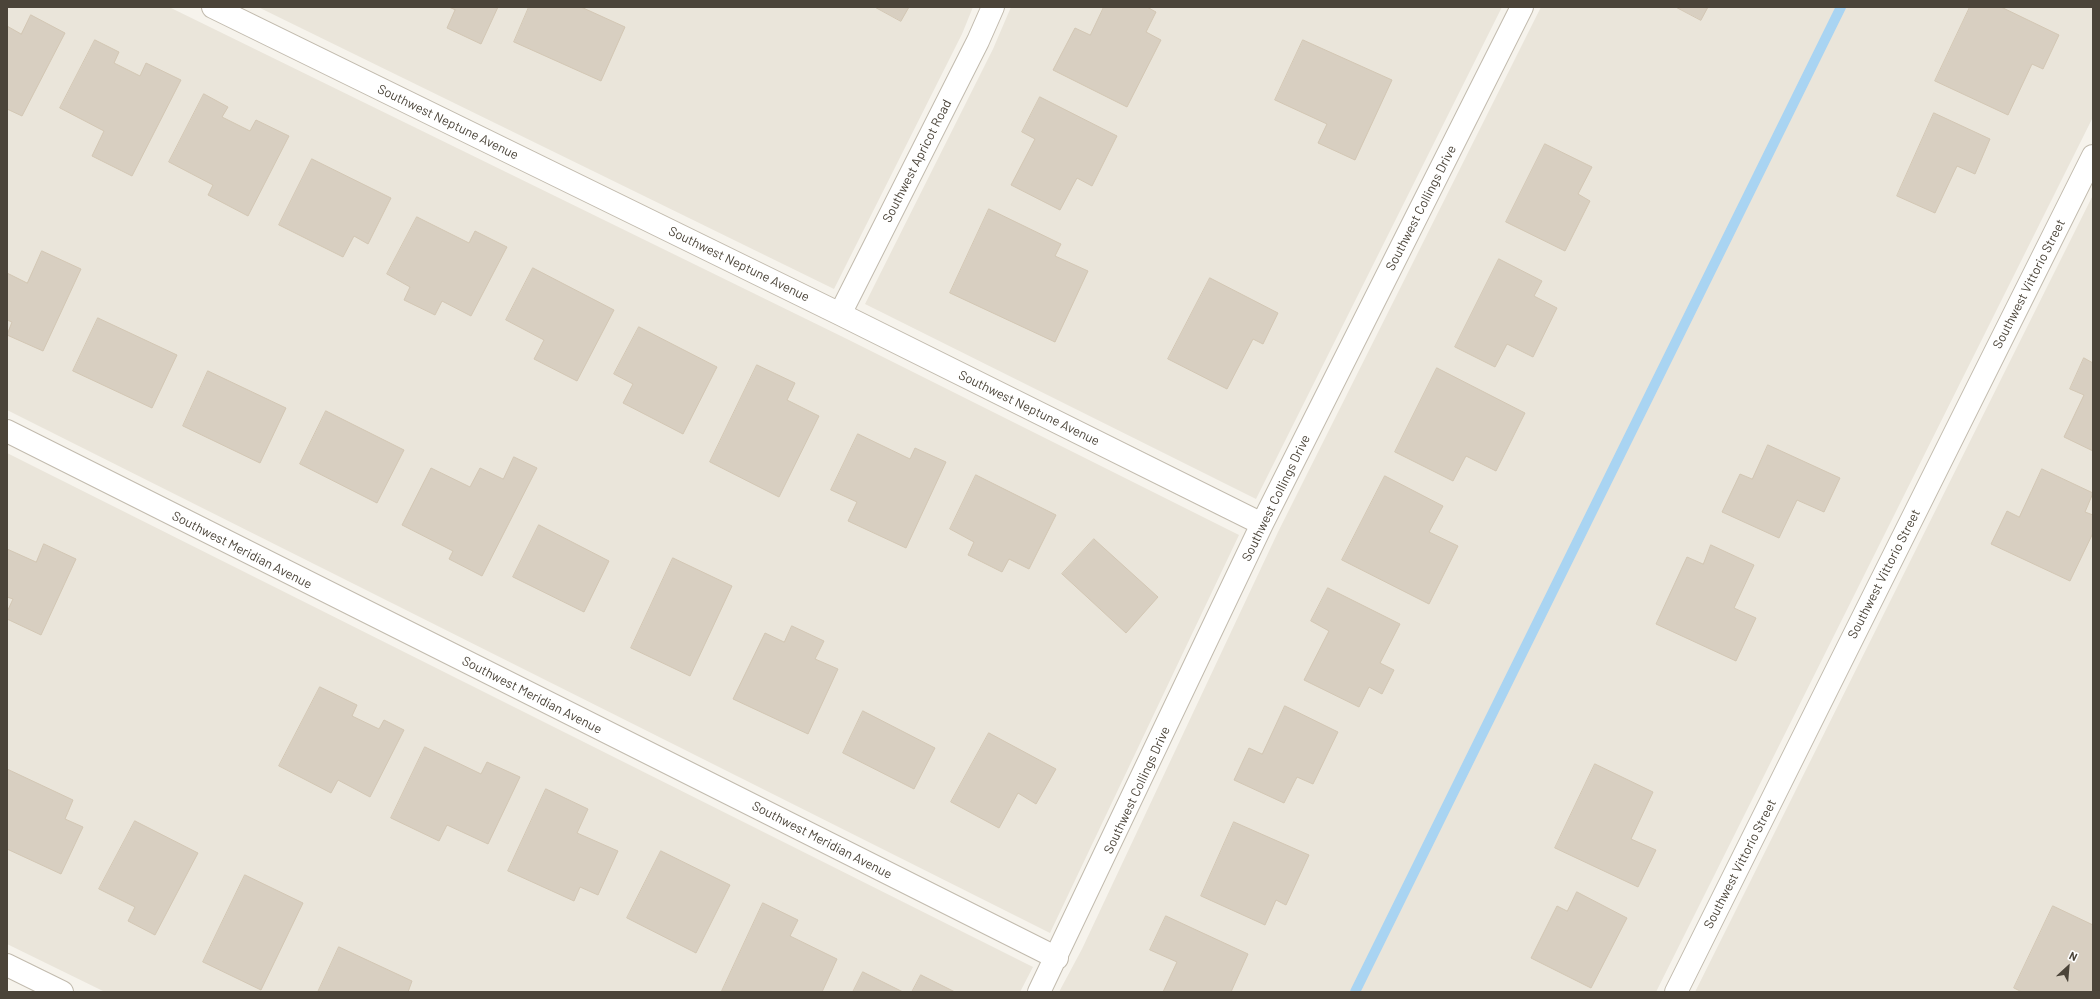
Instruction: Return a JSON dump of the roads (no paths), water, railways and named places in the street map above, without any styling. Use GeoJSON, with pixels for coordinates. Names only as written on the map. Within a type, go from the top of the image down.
{"type":"FeatureCollection","features":[{"type":"Feature","properties":{"kind":"street","name":"Southwest Neptune Avenue"},"geometry":{"type":"LineString","coordinates":[[213,7],[840,314],[1262,524]]}},
{"type":"Feature","properties":{"kind":"street","name":"Southwest Apricot Road"},"geometry":{"type":"LineString","coordinates":[[840,314],[978,41],[992,7]]}},
{"type":"Feature","properties":{"kind":"street","name":"Southwest Collings Drive"},"geometry":{"type":"LineString","coordinates":[[1039,992],[1057,958],[1262,524],[1522,7]]}},
{"type":"Feature","properties":{"kind":"street","name":"Southwest Vittorio Street"},"geometry":{"type":"LineString","coordinates":[[1676,992],[2093,156]]}},
{"type":"Feature","properties":{"kind":"street","name":"Southwest Meridian Avenue"},"geometry":{"type":"LineString","coordinates":[[7,431],[1057,958]]}},
{"type":"Feature","properties":{"kind":"street"},"geometry":{"type":"LineString","coordinates":[[7,965],[62,992]]}},
{"type":"Feature","properties":{"kind":"waterway"},"geometry":{"type":"LineString","coordinates":[[1355,992],[1841,7]]}}]}
